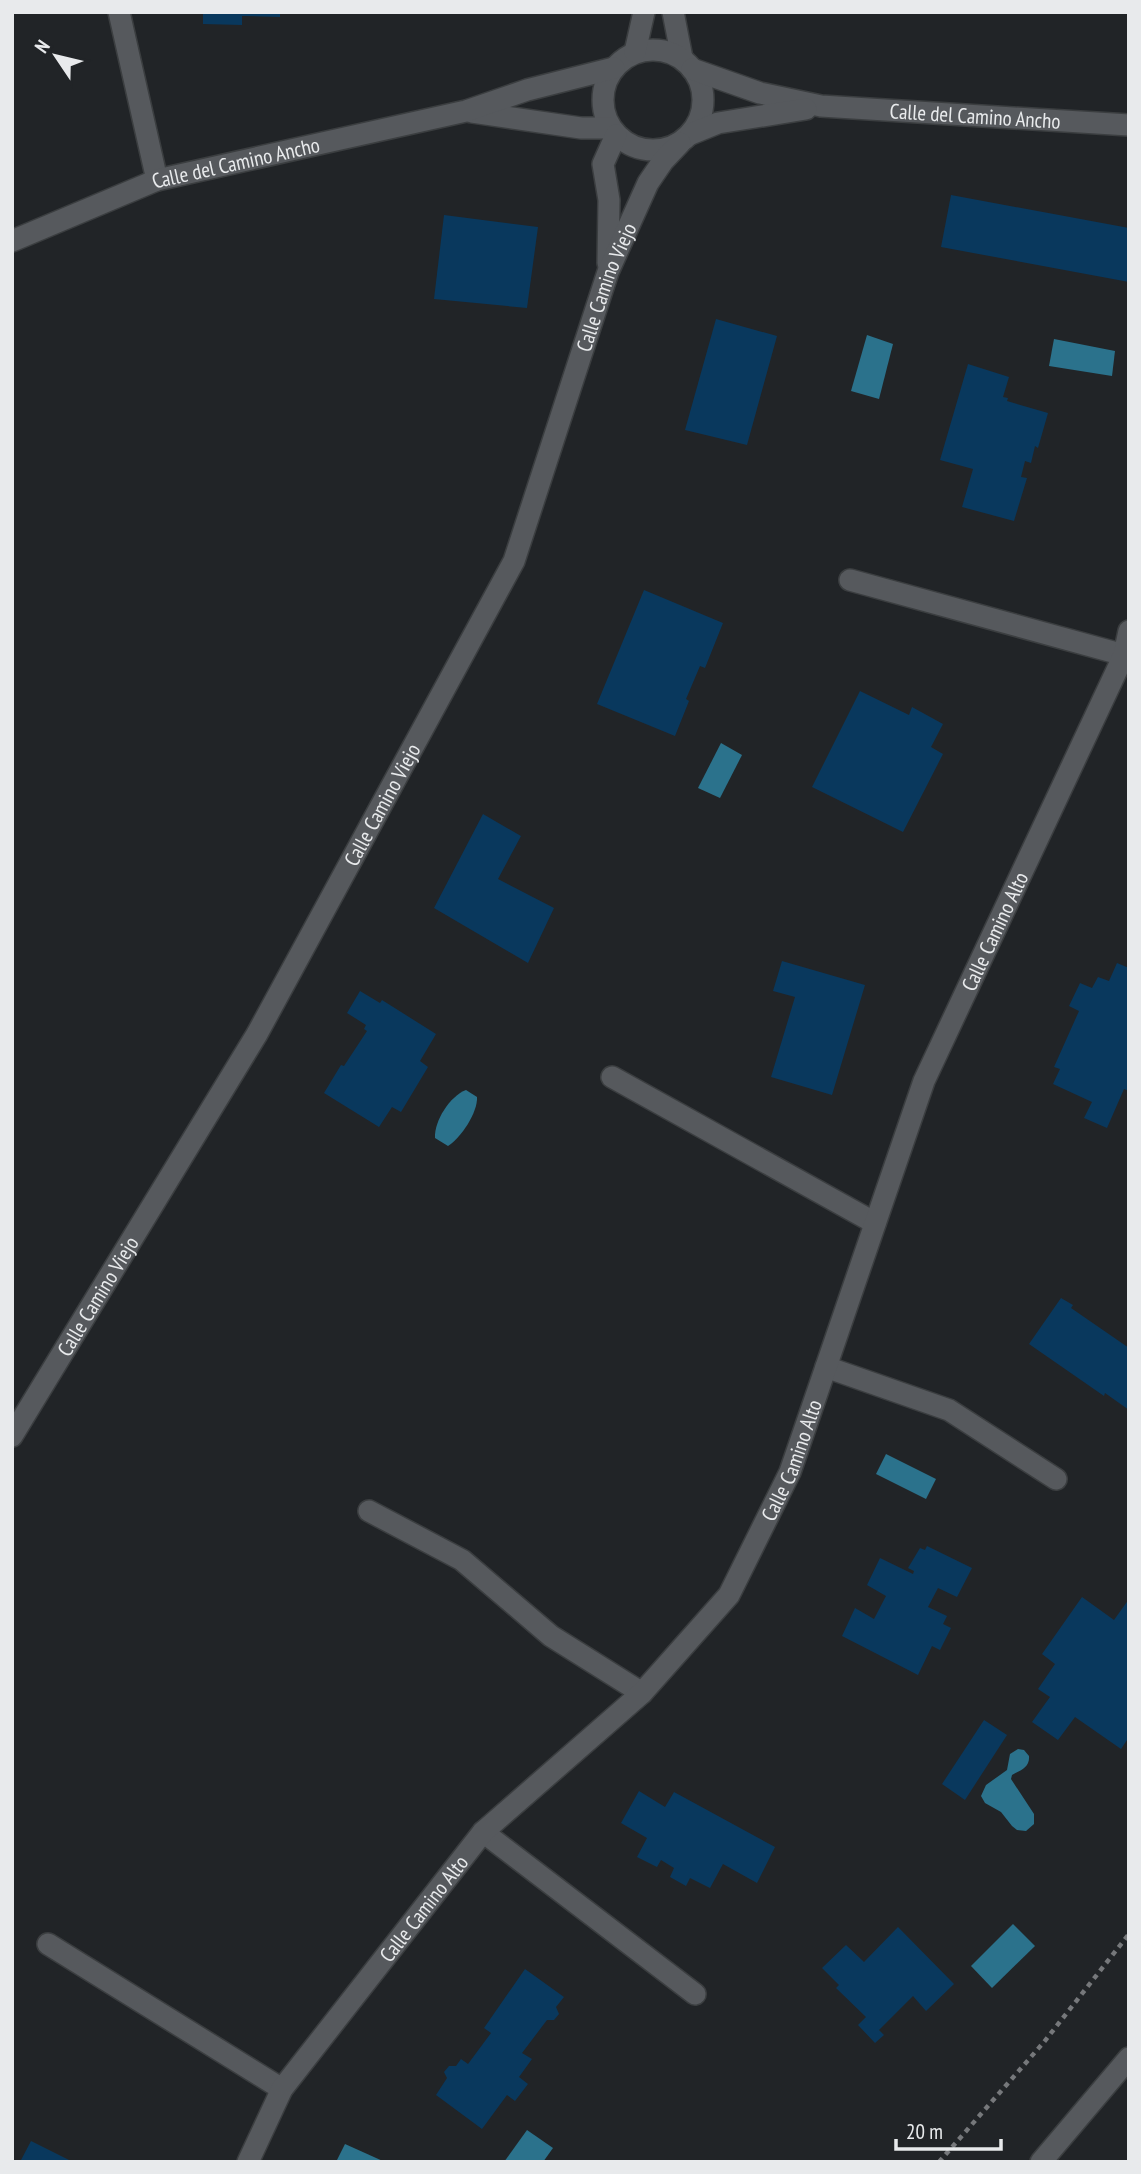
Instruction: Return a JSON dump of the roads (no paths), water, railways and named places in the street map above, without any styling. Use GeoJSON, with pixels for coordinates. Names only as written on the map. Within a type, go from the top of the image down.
{"type":"FeatureCollection","features":[{"type":"Feature","properties":{"kind":"street"},"geometry":{"type":"LineString","coordinates":[[118,12],[157,180]]}},
{"type":"Feature","properties":{"kind":"street"},"geometry":{"type":"LineString","coordinates":[[635,52],[644,12]]}},
{"type":"Feature","properties":{"kind":"street"},"geometry":{"type":"LineString","coordinates":[[673,12],[687,64]]}},
{"type":"Feature","properties":{"kind":"street"},"geometry":{"type":"LineString","coordinates":[[655,49],[670,52],[687,64],[701,84],[704,96],[702,113],[685,138],[663,150],[645,150],[631,146],[613,132],[604,114],[603,93],[605,82],[614,68],[635,52],[655,49]]}},
{"type":"Feature","properties":{"kind":"street","name":"Calle del Camino Ancho"},"geometry":{"type":"LineString","coordinates":[[687,64],[760,93],[821,106],[1129,125]]}},
{"type":"Feature","properties":{"kind":"street","name":"Calle del Camino Ancho"},"geometry":{"type":"LineString","coordinates":[[12,241],[157,180],[466,111],[527,90],[614,68]]}},
{"type":"Feature","properties":{"kind":"street","name":"Calle del Camino Ancho"},"geometry":{"type":"LineString","coordinates":[[685,138],[718,123],[821,106]]}},
{"type":"Feature","properties":{"kind":"street","name":"Calle del Camino Ancho"},"geometry":{"type":"LineString","coordinates":[[466,111],[613,132]]}},
{"type":"Feature","properties":{"kind":"street"},"geometry":{"type":"LineString","coordinates":[[608,272],[608,200],[603,164],[613,132]]}},
{"type":"Feature","properties":{"kind":"street","name":"Calle Camino Viejo"},"geometry":{"type":"LineString","coordinates":[[12,1436],[257,1034],[514,561],[608,272],[648,183],[663,161],[685,138]]}},
{"type":"Feature","properties":{"kind":"street"},"geometry":{"type":"LineString","coordinates":[[850,580],[1124,655]]}},
{"type":"Feature","properties":{"kind":"street","name":"Calle Camino Alto"},"geometry":{"type":"LineString","coordinates":[[248,2162],[282,2089],[483,1832],[642,1693],[729,1595],[790,1472],[924,1080],[1124,655],[1129,631]]}},
{"type":"Feature","properties":{"kind":"street"},"geometry":{"type":"LineString","coordinates":[[612,1077],[875,1223]]}},
{"type":"Feature","properties":{"kind":"street"},"geometry":{"type":"LineString","coordinates":[[826,1367],[948,1410],[1056,1479]]}},
{"type":"Feature","properties":{"kind":"street"},"geometry":{"type":"LineString","coordinates":[[369,1511],[462,1560],[551,1636],[642,1693]]}},
{"type":"Feature","properties":{"kind":"street"},"geometry":{"type":"LineString","coordinates":[[483,1832],[695,1994]]}},
{"type":"Feature","properties":{"kind":"street"},"geometry":{"type":"LineString","coordinates":[[48,1944],[282,2089]]}},
{"type":"Feature","properties":{"kind":"street"},"geometry":{"type":"LineString","coordinates":[[1041,2162],[1129,2058]]}},
{"type":"Feature","properties":{"kind":"water"},"geometry":{"type":"Polygon","coordinates":[[[867,335],[893,344],[879,399],[851,391],[867,335]]]}},
{"type":"Feature","properties":{"kind":"water"},"geometry":{"type":"Polygon","coordinates":[[[1054,339],[1115,351],[1112,376],[1049,366],[1054,339]]]}},
{"type":"Feature","properties":{"kind":"water"},"geometry":{"type":"Polygon","coordinates":[[[721,743],[742,755],[720,798],[698,788],[721,743]]]}},
{"type":"Feature","properties":{"kind":"water"},"geometry":{"type":"Polygon","coordinates":[[[466,1090],[477,1097],[475,1110],[463,1131],[448,1146],[435,1138],[437,1124],[449,1103],[466,1090]]]}},
{"type":"Feature","properties":{"kind":"water"},"geometry":{"type":"Polygon","coordinates":[[[886,1454],[936,1479],[926,1499],[876,1474],[886,1454]]]}},
{"type":"Feature","properties":{"kind":"water"},"geometry":{"type":"Polygon","coordinates":[[[1018,1749],[1024,1750],[1029,1756],[1026,1766],[1012,1775],[1011,1779],[1034,1814],[1034,1824],[1026,1831],[1017,1830],[1001,1812],[985,1803],[981,1796],[986,1785],[1007,1770],[1010,1754],[1018,1749]]]}},
{"type":"Feature","properties":{"kind":"water"},"geometry":{"type":"Polygon","coordinates":[[[1013,1924],[1035,1946],[992,1988],[971,1966],[1013,1924]]]}},
{"type":"Feature","properties":{"kind":"water"},"geometry":{"type":"Polygon","coordinates":[[[527,2130],[553,2148],[543,2162],[504,2162],[527,2130]]]}},
{"type":"Feature","properties":{"kind":"water"},"geometry":{"type":"Polygon","coordinates":[[[345,2144],[385,2162],[336,2162],[345,2144]]]}}]}
